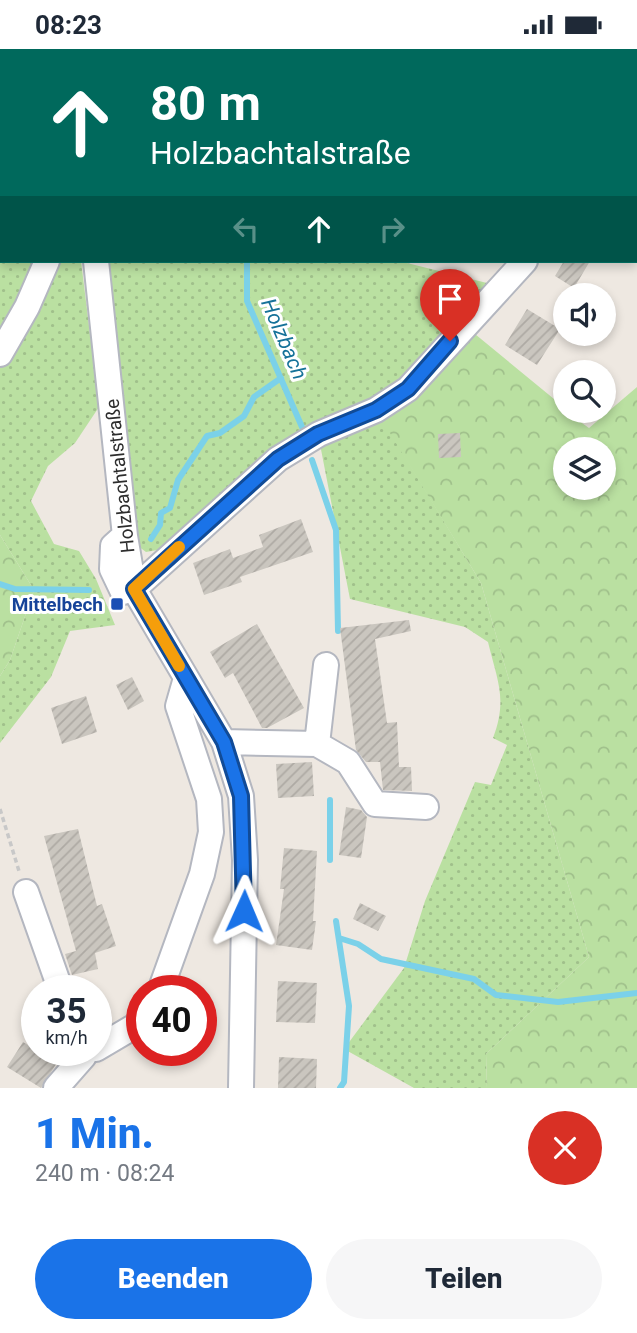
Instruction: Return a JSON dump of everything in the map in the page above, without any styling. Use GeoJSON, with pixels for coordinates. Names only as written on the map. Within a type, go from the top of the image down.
{"type":"FeatureCollection","features":[{"type":"Feature","properties":{"kind":"street"},"geometry":{"type":"LineString","coordinates":[[0,354],[27,307],[46,263]]}},
{"type":"Feature","properties":{"kind":"street","name":"Holzbachtalstraße"},"geometry":{"type":"LineString","coordinates":[[96,263],[125,536],[134,589],[224,742],[241,796],[245,860],[241,1088]]}},
{"type":"Feature","properties":{"kind":"street"},"geometry":{"type":"LineString","coordinates":[[134,589],[278,459],[318,434],[376,410],[408,389],[523,263]]}},
{"type":"Feature","properties":{"kind":"street"},"geometry":{"type":"LineString","coordinates":[[317,744],[326,666]]}},
{"type":"Feature","properties":{"kind":"street"},"geometry":{"type":"LineString","coordinates":[[166,975],[202,874],[211,832],[209,799],[178,706],[186,678]]}},
{"type":"Feature","properties":{"kind":"street"},"geometry":{"type":"LineString","coordinates":[[224,742],[317,744],[348,762],[375,804],[426,807]]}},
{"type":"Feature","properties":{"kind":"street"},"geometry":{"type":"LineString","coordinates":[[26,892],[55,975]]}},
{"type":"Feature","properties":{"kind":"street"},"geometry":{"type":"LineString","coordinates":[[56,1088],[76,1066]]}},
{"type":"Feature","properties":{"kind":"path"},"geometry":{"type":"LineString","coordinates":[[0,809],[26,892]]}},
{"type":"Feature","properties":{"kind":"green space"},"geometry":{"type":"Polygon","coordinates":[[[0,263],[81,263],[99,407],[75,443],[48,466],[31,501],[54,544],[79,551],[96,579],[115,625],[70,631],[51,677],[0,743],[0,676],[10,660],[34,590],[0,535],[0,263]]]}},
{"type":"Feature","properties":{"kind":"green space"},"geometry":{"type":"Polygon","coordinates":[[[108,263],[407,263],[499,286],[377,410],[481,583],[589,957],[486,1054],[487,1088],[414,1088],[344,1049],[404,968],[425,901],[475,782],[491,785],[507,745],[493,738],[500,712],[500,690],[488,642],[465,627],[350,599],[318,434],[277,444],[163,549],[146,552],[138,546],[108,263]]]}},
{"type":"Feature","properties":{"kind":"green space"},"geometry":{"type":"Polygon","coordinates":[[[464,325],[553,398],[553,423],[582,423],[589,428],[595,423],[616,423],[616,405],[637,387],[637,1088],[487,1088],[486,1054],[589,957],[481,583],[376,410],[464,325]]]}},
{"type":"Feature","properties":{"kind":"green space"},"geometry":{"type":"Polygon","coordinates":[[[0,535],[34,590],[10,660],[0,676],[0,535]]]}},
{"type":"Feature","properties":{"kind":"building"},"geometry":{"type":"Polygon","coordinates":[[[563,263],[589,263],[577,283],[566,283],[555,276],[563,263]]]}},
{"type":"Feature","properties":{"kind":"building"},"geometry":{"type":"Polygon","coordinates":[[[527,309],[553,325],[553,340],[537,365],[505,345],[527,309]]]}},
{"type":"Feature","properties":{"kind":"building"},"geometry":{"type":"Polygon","coordinates":[[[460,433],[461,457],[439,458],[438,434],[460,433]]]}},
{"type":"Feature","properties":{"kind":"building"},"geometry":{"type":"Polygon","coordinates":[[[301,519],[313,552],[240,577],[242,582],[204,595],[193,563],[230,549],[233,558],[263,547],[259,535],[301,519]]]}},
{"type":"Feature","properties":{"kind":"building"},"geometry":{"type":"Polygon","coordinates":[[[409,620],[411,631],[375,639],[387,723],[397,722],[399,767],[411,767],[412,791],[383,790],[380,762],[366,762],[356,750],[340,628],[409,620]]]}},
{"type":"Feature","properties":{"kind":"building"},"geometry":{"type":"Polygon","coordinates":[[[257,624],[304,708],[267,728],[262,728],[233,673],[225,678],[210,652],[257,624]]]}},
{"type":"Feature","properties":{"kind":"building"},"geometry":{"type":"Polygon","coordinates":[[[132,677],[144,701],[128,710],[116,685],[132,677]]]}},
{"type":"Feature","properties":{"kind":"building"},"geometry":{"type":"Polygon","coordinates":[[[86,696],[97,732],[62,744],[51,708],[86,696]]]}},
{"type":"Feature","properties":{"kind":"building"},"geometry":{"type":"Polygon","coordinates":[[[312,762],[314,796],[278,798],[276,764],[312,762]]]}},
{"type":"Feature","properties":{"kind":"building"},"geometry":{"type":"Polygon","coordinates":[[[346,807],[361,810],[367,817],[361,858],[339,855],[346,807]]]}},
{"type":"Feature","properties":{"kind":"building"},"geometry":{"type":"Polygon","coordinates":[[[78,829],[97,906],[102,904],[116,946],[95,953],[98,969],[72,975],[65,954],[76,951],[44,836],[78,829]]]}},
{"type":"Feature","properties":{"kind":"building"},"geometry":{"type":"Polygon","coordinates":[[[284,848],[317,851],[313,921],[316,921],[312,950],[276,945],[284,889],[280,889],[284,848]]]}},
{"type":"Feature","properties":{"kind":"building"},"geometry":{"type":"Polygon","coordinates":[[[360,903],[386,916],[378,931],[353,919],[360,903]]]}},
{"type":"Feature","properties":{"kind":"building"},"geometry":{"type":"Polygon","coordinates":[[[278,981],[317,983],[315,1023],[276,1022],[278,981]]]}},
{"type":"Feature","properties":{"kind":"building"},"geometry":{"type":"Polygon","coordinates":[[[21,1045],[21,1066],[55,1066],[41,1088],[7,1067],[21,1045]]]}},
{"type":"Feature","properties":{"kind":"building"},"geometry":{"type":"Polygon","coordinates":[[[279,1057],[317,1059],[316,1088],[278,1088],[279,1057]]]}},
{"type":"Feature","properties":{"kind":"waterway","name":"Holzbach"},"geometry":{"type":"LineString","coordinates":[[247,263],[247,301],[302,427]]}},
{"type":"Feature","properties":{"kind":"waterway"},"geometry":{"type":"LineString","coordinates":[[151,539],[160,525],[161,513],[170,508],[178,480],[207,436],[220,433],[244,416],[254,397],[281,378]]}},
{"type":"Feature","properties":{"kind":"waterway","name":"Holzbach"},"geometry":{"type":"LineString","coordinates":[[312,460],[336,530],[338,631]]}},
{"type":"Feature","properties":{"kind":"waterway"},"geometry":{"type":"LineString","coordinates":[[0,584],[15,589],[89,590]]}},
{"type":"Feature","properties":{"kind":"waterway","name":"Holzbach"},"geometry":{"type":"LineString","coordinates":[[330,800],[330,860]]}},
{"type":"Feature","properties":{"kind":"waterway","name":"Holzbach"},"geometry":{"type":"LineString","coordinates":[[336,921],[349,1006],[344,1082],[340,1088]]}},
{"type":"Feature","properties":{"kind":"waterway"},"geometry":{"type":"LineString","coordinates":[[339,938],[358,944],[381,959],[474,979],[496,995],[558,1002],[637,993]]}},
{"type":"Feature","properties":{"kind":"slow traffic"},"geometry":{"type":"LineString","coordinates":[[179,547],[134,589],[179,666]]}},
{"type":"Feature","properties":{"kind":"place","name":"Mittelbech"},"geometry":{"type":"Point","coordinates":[117,604]}},
{"type":"Feature","properties":{"kind":"route"},"geometry":{"type":"LineString","coordinates":[[244,911],[245,860],[241,796],[224,742],[134,589],[278,459],[318,434],[376,410],[408,389],[450,341]]}}]}
